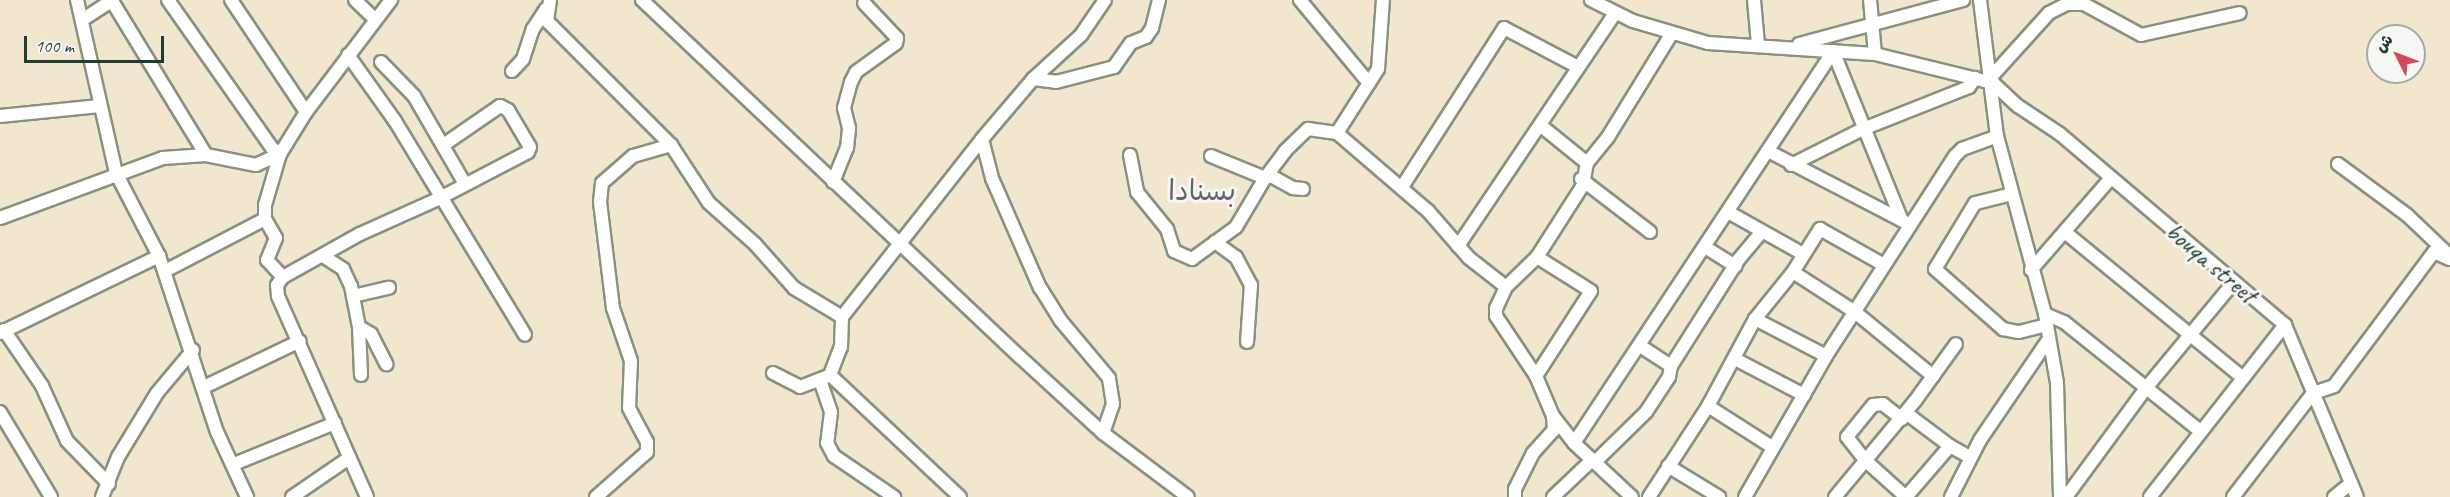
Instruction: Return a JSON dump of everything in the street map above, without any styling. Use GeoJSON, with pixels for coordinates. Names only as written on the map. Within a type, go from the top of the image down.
{"type":"FeatureCollection","features":[{"type":"Feature","properties":{"kind":"street"},"geometry":{"type":"LineString","coordinates":[[77,0],[116,173],[159,256],[193,350],[217,432],[234,464],[247,497]]}},
{"type":"Feature","properties":{"kind":"street"},"geometry":{"type":"LineString","coordinates":[[168,0],[272,148],[280,154]]}},
{"type":"Feature","properties":{"kind":"street"},"geometry":{"type":"LineString","coordinates":[[231,0],[306,112]]}},
{"type":"Feature","properties":{"kind":"street"},"geometry":{"type":"LineString","coordinates":[[355,0],[375,19]]}},
{"type":"Feature","properties":{"kind":"street"},"geometry":{"type":"LineString","coordinates":[[283,277],[267,260],[276,238],[265,219],[265,205],[280,154],[306,112],[391,0]]}},
{"type":"Feature","properties":{"kind":"street"},"geometry":{"type":"LineString","coordinates":[[642,0],[833,182],[1103,433],[1188,497]]}},
{"type":"Feature","properties":{"kind":"street"},"geometry":{"type":"LineString","coordinates":[[894,497],[834,456],[827,442],[831,412],[825,377],[841,347],[842,317],[982,139],[1033,79],[1081,35],[1105,0]]}},
{"type":"Feature","properties":{"kind":"street"},"geometry":{"type":"LineString","coordinates":[[1033,79],[1056,82],[1114,67],[1131,43],[1146,37],[1152,28],[1159,0]]}},
{"type":"Feature","properties":{"kind":"street"},"geometry":{"type":"LineString","coordinates":[[1300,0],[1369,82]]}},
{"type":"Feature","properties":{"kind":"street"},"geometry":{"type":"LineString","coordinates":[[1337,133],[1378,69],[1383,0]]}},
{"type":"Feature","properties":{"kind":"street"},"geometry":{"type":"LineString","coordinates":[[1592,0],[1615,13],[1708,43],[1786,46],[1875,54],[1974,78],[1993,79]]}},
{"type":"Feature","properties":{"kind":"street"},"geometry":{"type":"LineString","coordinates":[[1754,0],[1758,45]]}},
{"type":"Feature","properties":{"kind":"street"},"geometry":{"type":"LineString","coordinates":[[1870,0],[1875,54]]}},
{"type":"Feature","properties":{"kind":"street"},"geometry":{"type":"LineString","coordinates":[[1786,46],[1872,26],[1963,0]]}},
{"type":"Feature","properties":{"kind":"street"},"geometry":{"type":"LineString","coordinates":[[1980,0],[1993,79],[1996,136],[2046,319],[2057,383],[2060,497]]}},
{"type":"Feature","properties":{"kind":"street"},"geometry":{"type":"LineString","coordinates":[[82,20],[112,1],[206,155]]}},
{"type":"Feature","properties":{"kind":"street"},"geometry":{"type":"LineString","coordinates":[[833,182],[847,148],[849,128],[844,108],[851,82],[856,72],[896,44],[897,38],[864,3]]}},
{"type":"Feature","properties":{"kind":"street"},"geometry":{"type":"LineString","coordinates":[[1993,79],[2049,13],[2067,4],[2084,4],[2141,35],[2240,13]]}},
{"type":"Feature","properties":{"kind":"street"},"geometry":{"type":"LineString","coordinates":[[512,71],[523,59],[533,29],[548,5]]}},
{"type":"Feature","properties":{"kind":"street"},"geometry":{"type":"LineString","coordinates":[[548,5],[547,21],[671,144],[709,203],[754,244],[794,288],[842,317]]}},
{"type":"Feature","properties":{"kind":"street"},"geometry":{"type":"LineString","coordinates":[[1458,246],[1615,13]]}},
{"type":"Feature","properties":{"kind":"street"},"geometry":{"type":"LineString","coordinates":[[1402,187],[1504,28],[1578,67]]}},
{"type":"Feature","properties":{"kind":"street"},"geometry":{"type":"LineString","coordinates":[[1632,497],[1574,443],[1553,416],[1536,376],[1496,316],[1496,308],[1506,287],[1537,257],[1583,185],[1581,179],[1587,162],[1608,137],[1672,33]]}},
{"type":"Feature","properties":{"kind":"street"},"geometry":{"type":"LineString","coordinates":[[1833,51],[1863,129],[1906,223]]}},
{"type":"Feature","properties":{"kind":"street"},"geometry":{"type":"LineString","coordinates":[[1574,443],[1833,51]]}},
{"type":"Feature","properties":{"kind":"street"},"geometry":{"type":"LineString","coordinates":[[348,55],[395,121],[525,335]]}},
{"type":"Feature","properties":{"kind":"street"},"geometry":{"type":"LineString","coordinates":[[381,62],[414,96],[445,144],[465,184]]}},
{"type":"Feature","properties":{"kind":"street"},"geometry":{"type":"LineString","coordinates":[[1791,165],[1863,129],[1969,87],[1974,78]]}},
{"type":"Feature","properties":{"kind":"street","name":"bouqa street"},"geometry":{"type":"LineString","coordinates":[[1993,79],[2285,325],[2357,497]]}},
{"type":"Feature","properties":{"kind":"street"},"geometry":{"type":"LineString","coordinates":[[0,116],[100,106]]}},
{"type":"Feature","properties":{"kind":"street"},"geometry":{"type":"LineString","coordinates":[[367,497],[300,341],[278,296],[277,285],[283,277],[360,234],[440,198],[528,152],[529,141],[508,110],[500,106],[445,144]]}},
{"type":"Feature","properties":{"kind":"street"},"geometry":{"type":"LineString","coordinates":[[1540,125],[1587,162]]}},
{"type":"Feature","properties":{"kind":"street"},"geometry":{"type":"LineString","coordinates":[[1130,155],[1137,192],[1167,229],[1174,251],[1192,260],[1236,227],[1265,178],[1285,151],[1308,129],[1337,133],[1402,187],[1458,246],[1506,287]]}},
{"type":"Feature","properties":{"kind":"street"},"geometry":{"type":"LineString","coordinates":[[1745,497],[1826,356],[1884,266],[1906,223],[1962,149],[1996,136]]}},
{"type":"Feature","properties":{"kind":"street"},"geometry":{"type":"LineString","coordinates":[[982,139],[992,178],[1040,288],[1061,321],[1109,378],[1113,404],[1103,433]]}},
{"type":"Feature","properties":{"kind":"street"},"geometry":{"type":"LineString","coordinates":[[596,497],[647,452],[647,442],[629,408],[631,361],[613,308],[600,202],[602,183],[633,156],[671,144]]}},
{"type":"Feature","properties":{"kind":"street"},"geometry":{"type":"LineString","coordinates":[[1768,151],[1906,223]]}},
{"type":"Feature","properties":{"kind":"street"},"geometry":{"type":"LineString","coordinates":[[0,218],[116,173],[163,158],[206,155],[256,165],[280,154]]}},
{"type":"Feature","properties":{"kind":"street"},"geometry":{"type":"LineString","coordinates":[[1210,156],[1265,178],[1271,176],[1293,188],[1303,189]]}},
{"type":"Feature","properties":{"kind":"street"},"geometry":{"type":"LineString","coordinates":[[2338,164],[2407,215],[2450,258]]}},
{"type":"Feature","properties":{"kind":"street"},"geometry":{"type":"LineString","coordinates":[[2031,270],[2066,233],[2110,178]]}},
{"type":"Feature","properties":{"kind":"street"},"geometry":{"type":"LineString","coordinates":[[1581,179],[1650,232]]}},
{"type":"Feature","properties":{"kind":"street"},"geometry":{"type":"LineString","coordinates":[[2012,194],[1978,201],[1970,209],[1935,269],[2003,329],[2019,332],[2046,319],[2064,322],[2200,431]]}},
{"type":"Feature","properties":{"kind":"street"},"geometry":{"type":"LineString","coordinates":[[1728,212],[1803,254]]}},
{"type":"Feature","properties":{"kind":"street"},"geometry":{"type":"LineString","coordinates":[[165,271],[265,219]]}},
{"type":"Feature","properties":{"kind":"street"},"geometry":{"type":"LineString","coordinates":[[1649,497],[1707,406],[1755,320],[1793,272],[1820,229],[1884,266]]}},
{"type":"Feature","properties":{"kind":"street"},"geometry":{"type":"LineString","coordinates":[[1553,497],[1646,412],[1669,377],[1671,366],[1735,266],[1762,232]]}},
{"type":"Feature","properties":{"kind":"street"},"geometry":{"type":"LineString","coordinates":[[2066,233],[2243,378]]}},
{"type":"Feature","properties":{"kind":"street"},"geometry":{"type":"LineString","coordinates":[[1215,242],[1236,257],[1251,285],[1247,342]]}},
{"type":"Feature","properties":{"kind":"street"},"geometry":{"type":"LineString","coordinates":[[1705,247],[1735,266]]}},
{"type":"Feature","properties":{"kind":"street"},"geometry":{"type":"LineString","coordinates":[[2233,497],[2313,393],[2334,386],[2434,252],[2450,258]]}},
{"type":"Feature","properties":{"kind":"street"},"geometry":{"type":"LineString","coordinates":[[109,484],[67,441],[42,386],[2,331],[159,256]]}},
{"type":"Feature","properties":{"kind":"street"},"geometry":{"type":"LineString","coordinates":[[322,256],[344,269],[353,296],[359,327],[361,375]]}},
{"type":"Feature","properties":{"kind":"street"},"geometry":{"type":"LineString","coordinates":[[1536,376],[1591,291],[1537,257]]}},
{"type":"Feature","properties":{"kind":"street"},"geometry":{"type":"LineString","coordinates":[[1793,272],[1855,312],[1933,376]]}},
{"type":"Feature","properties":{"kind":"street"},"geometry":{"type":"LineString","coordinates":[[2066,497],[2146,388],[2234,282]]}},
{"type":"Feature","properties":{"kind":"street"},"geometry":{"type":"LineString","coordinates":[[353,296],[389,288]]}},
{"type":"Feature","properties":{"kind":"street"},"geometry":{"type":"LineString","coordinates":[[1755,320],[1826,356]]}},
{"type":"Feature","properties":{"kind":"street"},"geometry":{"type":"LineString","coordinates":[[2150,497],[2285,325]]}},
{"type":"Feature","properties":{"kind":"street"},"geometry":{"type":"LineString","coordinates":[[359,327],[371,334],[386,364]]}},
{"type":"Feature","properties":{"kind":"street"},"geometry":{"type":"LineString","coordinates":[[1951,497],[1970,457],[2049,339]]}},
{"type":"Feature","properties":{"kind":"street"},"geometry":{"type":"LineString","coordinates":[[204,387],[300,341]]}},
{"type":"Feature","properties":{"kind":"street"},"geometry":{"type":"LineString","coordinates":[[1835,497],[1904,416],[1956,344]]}},
{"type":"Feature","properties":{"kind":"street"},"geometry":{"type":"LineString","coordinates":[[1640,346],[1671,366]]}},
{"type":"Feature","properties":{"kind":"street"},"geometry":{"type":"LineString","coordinates":[[102,497],[118,458],[157,393],[193,350]]}},
{"type":"Feature","properties":{"kind":"street"},"geometry":{"type":"LineString","coordinates":[[1735,358],[1804,395]]}},
{"type":"Feature","properties":{"kind":"street"},"geometry":{"type":"LineString","coordinates":[[773,373],[800,387],[825,377]]}},
{"type":"Feature","properties":{"kind":"street"},"geometry":{"type":"LineString","coordinates":[[825,377],[960,497]]}},
{"type":"Feature","properties":{"kind":"street"},"geometry":{"type":"LineString","coordinates":[[1950,446],[1906,497],[1848,442],[1850,431],[1877,404],[1904,416],[1970,457]]}},
{"type":"Feature","properties":{"kind":"street"},"geometry":{"type":"LineString","coordinates":[[1707,406],[1772,447]]}},
{"type":"Feature","properties":{"kind":"street"},"geometry":{"type":"LineString","coordinates":[[0,412],[51,497]]}},
{"type":"Feature","properties":{"kind":"street"},"geometry":{"type":"LineString","coordinates":[[1515,497],[1515,489],[1533,453],[1554,430],[1553,416]]}},
{"type":"Feature","properties":{"kind":"street"},"geometry":{"type":"LineString","coordinates":[[234,464],[335,423]]}},
{"type":"Feature","properties":{"kind":"street"},"geometry":{"type":"LineString","coordinates":[[292,497],[349,458]]}},
{"type":"Feature","properties":{"kind":"street"},"geometry":{"type":"LineString","coordinates":[[1668,466],[1719,497]]}},
{"type":"Feature","properties":{"kind":"street"},"geometry":{"type":"LineString","coordinates":[[2334,497],[2351,483]]}},
{"type":"Feature","properties":{"kind":"district","name":"بسنادا"},"geometry":{"type":"Point","coordinates":[1202,191]}}]}
